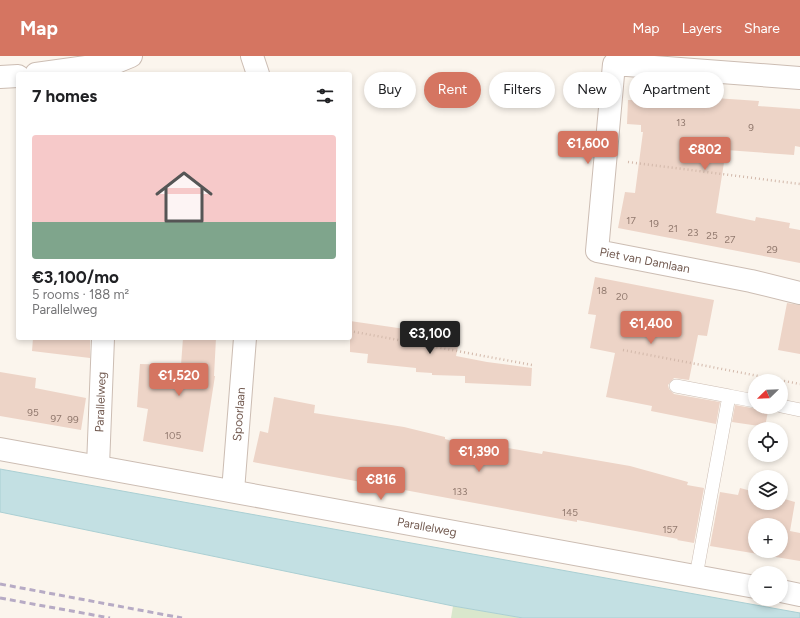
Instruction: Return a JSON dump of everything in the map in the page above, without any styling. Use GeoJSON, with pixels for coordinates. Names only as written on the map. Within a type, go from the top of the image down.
{"type":"FeatureCollection","features":[{"type":"Feature","properties":{"kind":"street"},"geometry":{"type":"LineString","coordinates":[[50,72],[114,63],[131,56]]}},
{"type":"Feature","properties":{"kind":"street"},"geometry":{"type":"LineString","coordinates":[[252,56],[257,72]]}},
{"type":"Feature","properties":{"kind":"street","name":"Piet van Damlaan"},"geometry":{"type":"LineString","coordinates":[[800,78],[614,64],[598,251],[751,281],[800,293]]}},
{"type":"Feature","properties":{"kind":"street"},"geometry":{"type":"LineString","coordinates":[[0,77],[16,76]]}},
{"type":"Feature","properties":{"kind":"street","name":"Parallelweg"},"geometry":{"type":"LineString","coordinates":[[98,466],[103,340]]}},
{"type":"Feature","properties":{"kind":"street","name":"Spoorlaan"},"geometry":{"type":"LineString","coordinates":[[233,491],[245,340]]}},
{"type":"Feature","properties":{"kind":"street","name":"Parallelweg"},"geometry":{"type":"LineString","coordinates":[[0,449],[748,586]]}},
{"type":"Feature","properties":{"kind":"street"},"geometry":{"type":"LineString","coordinates":[[788,593],[800,595]]}},
{"type":"Feature","properties":{"kind":"lane"},"geometry":{"type":"LineString","coordinates":[[676,386],[748,400]]}},
{"type":"Feature","properties":{"kind":"lane"},"geometry":{"type":"LineString","coordinates":[[696,576],[729,396]]}},
{"type":"Feature","properties":{"kind":"lane"},"geometry":{"type":"LineString","coordinates":[[788,407],[800,410]]}},
{"type":"Feature","properties":{"kind":"path"},"geometry":{"type":"LineString","coordinates":[[606,159],[800,184]]}},
{"type":"Feature","properties":{"kind":"path"},"geometry":{"type":"LineString","coordinates":[[352,331],[532,365]]}},
{"type":"Feature","properties":{"kind":"path"},"geometry":{"type":"LineString","coordinates":[[623,350],[800,384]]}},
{"type":"Feature","properties":{"kind":"green space"},"geometry":{"type":"Polygon","coordinates":[[[453,606],[523,618],[451,618],[453,606]]]}},
{"type":"Feature","properties":{"kind":"water"},"geometry":{"type":"Polygon","coordinates":[[[0,469],[748,604],[748,606],[761,606],[800,613],[800,618],[523,618],[453,606],[0,512],[0,469]]]}},
{"type":"Feature","properties":{"kind":"building"},"geometry":{"type":"Polygon","coordinates":[[[724,99],[759,101],[758,106],[800,109],[800,147],[795,146],[794,155],[726,150],[716,213],[755,221],[756,217],[790,223],[789,228],[800,230],[800,263],[618,228],[625,192],[635,193],[643,132],[641,132],[641,125],[627,124],[628,100],[629,108],[724,108],[724,99]]]}},
{"type":"Feature","properties":{"kind":"building"},"geometry":{"type":"Polygon","coordinates":[[[595,277],[714,300],[707,336],[698,335],[689,380],[674,378],[668,385],[669,389],[674,394],[720,402],[716,424],[651,411],[652,406],[606,397],[615,353],[590,348],[596,315],[588,314],[595,277]]]}},
{"type":"Feature","properties":{"kind":"building"},"geometry":{"type":"Polygon","coordinates":[[[787,303],[800,305],[800,354],[778,350],[787,303]]]}},
{"type":"Feature","properties":{"kind":"building"},"geometry":{"type":"Polygon","coordinates":[[[352,321],[460,337],[456,356],[532,368],[531,386],[465,383],[465,376],[432,375],[432,373],[416,372],[416,368],[367,363],[368,354],[350,352],[350,340],[352,340],[352,321]]]}},
{"type":"Feature","properties":{"kind":"building"},"geometry":{"type":"Polygon","coordinates":[[[33,340],[90,340],[90,358],[32,351],[33,340]]]}},
{"type":"Feature","properties":{"kind":"building"},"geometry":{"type":"Polygon","coordinates":[[[183,340],[216,340],[215,376],[203,452],[143,441],[148,409],[137,407],[140,364],[181,365],[183,340]]]}},
{"type":"Feature","properties":{"kind":"building"},"geometry":{"type":"Polygon","coordinates":[[[0,372],[36,378],[35,388],[86,398],[81,430],[0,416],[0,372]]]}},
{"type":"Feature","properties":{"kind":"building"},"geometry":{"type":"Polygon","coordinates":[[[274,397],[315,405],[314,413],[404,427],[445,437],[445,439],[453,441],[451,449],[500,459],[502,447],[542,454],[543,451],[630,466],[688,482],[687,485],[704,488],[694,543],[577,520],[577,522],[253,462],[260,431],[268,433],[274,397]]]}},
{"type":"Feature","properties":{"kind":"building"},"geometry":{"type":"Polygon","coordinates":[[[735,405],[748,407],[748,414],[767,414],[766,422],[748,422],[748,424],[732,422],[735,405]]]}},
{"type":"Feature","properties":{"kind":"building"},"geometry":{"type":"Polygon","coordinates":[[[740,488],[748,490],[748,510],[788,510],[788,500],[795,502],[790,531],[800,533],[800,561],[782,558],[788,558],[788,518],[748,518],[748,552],[710,546],[720,492],[738,495],[740,488]]]}},
{"type":"Feature","properties":{"kind":"railway"},"geometry":{"type":"LineString","coordinates":[[0,584],[182,618]]}},
{"type":"Feature","properties":{"kind":"railway"},"geometry":{"type":"LineString","coordinates":[[0,598],[110,618]]}}]}
